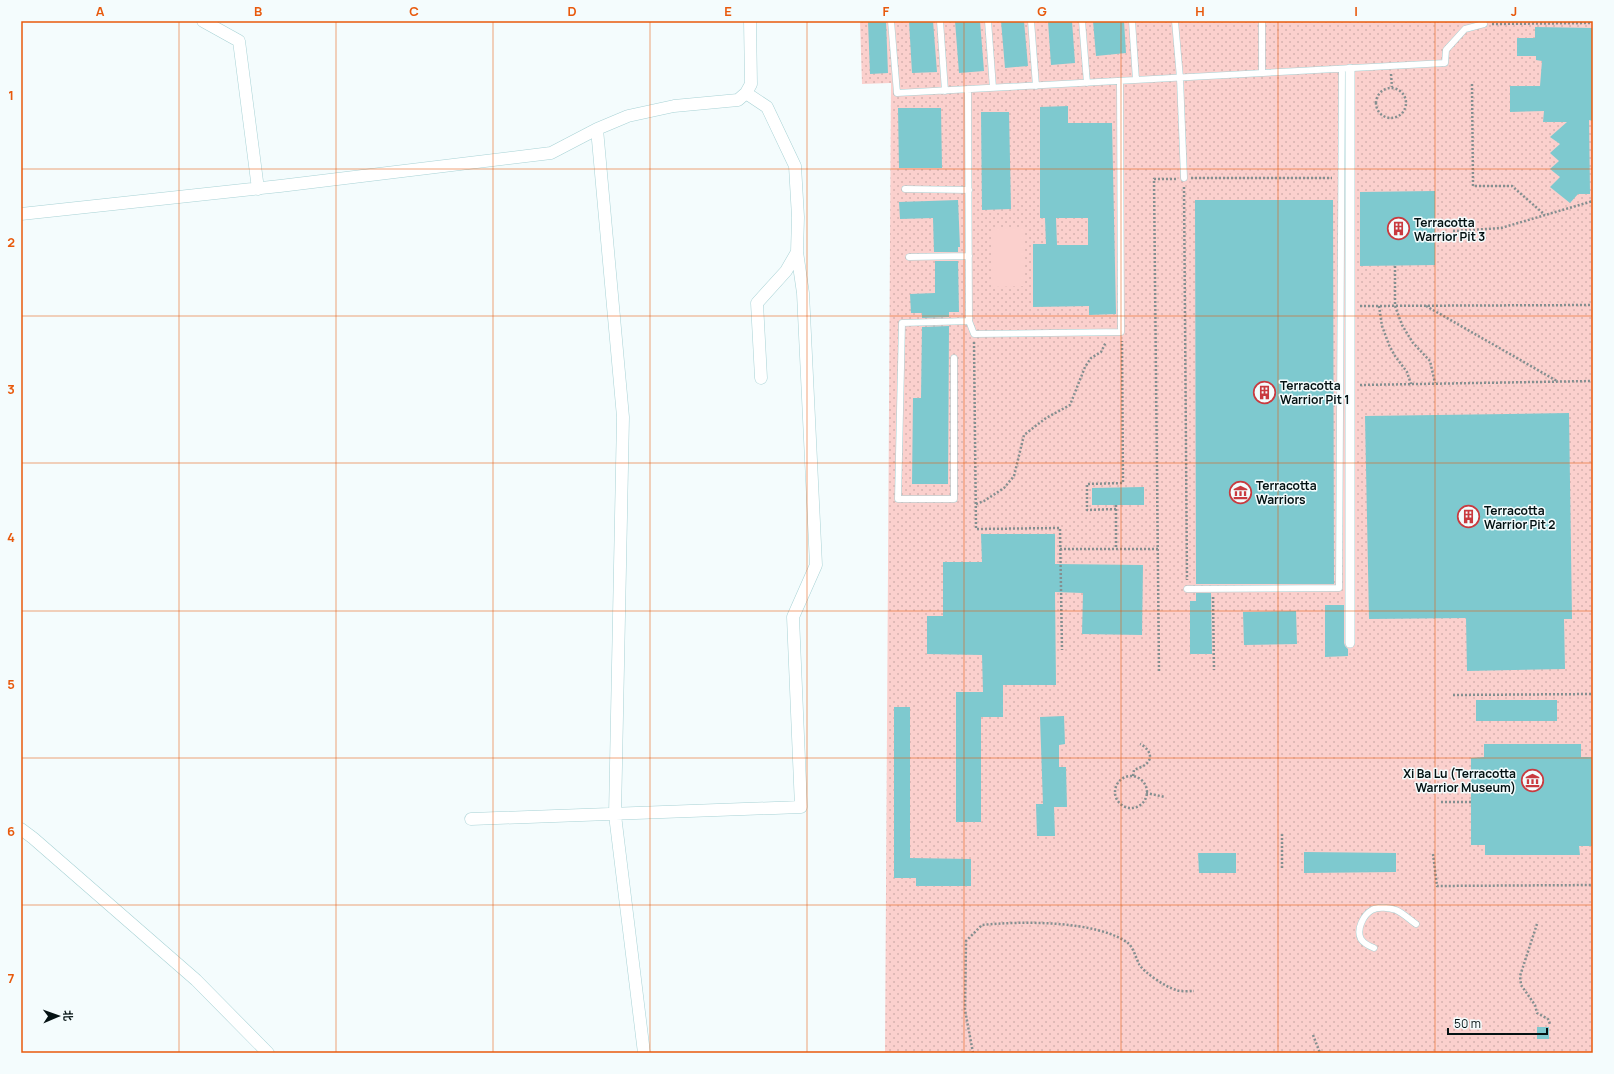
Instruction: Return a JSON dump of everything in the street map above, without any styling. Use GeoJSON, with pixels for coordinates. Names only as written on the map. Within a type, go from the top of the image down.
{"type":"FeatureCollection","features":[{"type":"Feature","properties":{"kind":"street"},"geometry":{"type":"LineString","coordinates":[[203,21],[239,41],[258,189]]}},
{"type":"Feature","properties":{"kind":"street"},"geometry":{"type":"LineString","coordinates":[[21,214],[258,189],[551,154],[628,116],[674,106],[738,100],[746,94],[750,84],[750,21]]}},
{"type":"Feature","properties":{"kind":"street"},"geometry":{"type":"LineString","coordinates":[[1346,69],[1350,306],[1350,643]]}},
{"type":"Feature","properties":{"kind":"street"},"geometry":{"type":"LineString","coordinates":[[471,819],[615,815],[801,807],[793,617],[816,565],[803,293],[797,252],[798,216],[795,166],[767,107],[746,94]]}},
{"type":"Feature","properties":{"kind":"street"},"geometry":{"type":"LineString","coordinates":[[597,130],[623,418],[615,815],[644,1053]]}},
{"type":"Feature","properties":{"kind":"street"},"geometry":{"type":"LineString","coordinates":[[761,378],[757,303],[786,271],[797,252]]}},
{"type":"Feature","properties":{"kind":"street"},"geometry":{"type":"LineString","coordinates":[[21,829],[196,980],[268,1053]]}},
{"type":"Feature","properties":{"kind":"lane"},"geometry":{"type":"LineString","coordinates":[[891,21],[897,94],[1445,63],[1446,50],[1465,29],[1484,24]]}},
{"type":"Feature","properties":{"kind":"lane"},"geometry":{"type":"LineString","coordinates":[[940,21],[945,91]]}},
{"type":"Feature","properties":{"kind":"lane"},"geometry":{"type":"LineString","coordinates":[[988,21],[993,88]]}},
{"type":"Feature","properties":{"kind":"lane"},"geometry":{"type":"LineString","coordinates":[[1031,21],[1036,86]]}},
{"type":"Feature","properties":{"kind":"lane"},"geometry":{"type":"LineString","coordinates":[[1082,21],[1087,83]]}},
{"type":"Feature","properties":{"kind":"lane"},"geometry":{"type":"LineString","coordinates":[[1132,21],[1136,80]]}},
{"type":"Feature","properties":{"kind":"lane"},"geometry":{"type":"LineString","coordinates":[[1175,21],[1180,78],[1184,178]]}},
{"type":"Feature","properties":{"kind":"lane"},"geometry":{"type":"LineString","coordinates":[[1262,21],[1262,73]]}},
{"type":"Feature","properties":{"kind":"lane"},"geometry":{"type":"LineString","coordinates":[[1187,589],[1339,588],[1341,178],[1346,69]]}},
{"type":"Feature","properties":{"kind":"lane"},"geometry":{"type":"LineString","coordinates":[[968,90],[969,321],[974,334],[1122,332],[1120,81]]}},
{"type":"Feature","properties":{"kind":"lane"},"geometry":{"type":"LineString","coordinates":[[905,189],[969,190]]}},
{"type":"Feature","properties":{"kind":"lane"},"geometry":{"type":"LineString","coordinates":[[909,257],[969,256]]}},
{"type":"Feature","properties":{"kind":"lane"},"geometry":{"type":"LineString","coordinates":[[954,358],[954,499],[898,499],[902,322],[969,321]]}},
{"type":"Feature","properties":{"kind":"lane"},"geometry":{"type":"LineString","coordinates":[[1374,948],[1366,945],[1360,939],[1359,929],[1364,916],[1373,909],[1385,908],[1396,910],[1416,924]]}},
{"type":"Feature","properties":{"kind":"path"},"geometry":{"type":"LineString","coordinates":[[1484,24],[1593,23]]}},
{"type":"Feature","properties":{"kind":"path"},"geometry":{"type":"LineString","coordinates":[[1472,84],[1473,186],[1512,186],[1545,215]]}},
{"type":"Feature","properties":{"kind":"path"},"geometry":{"type":"LineString","coordinates":[[1392,87],[1397,88],[1405,95],[1406,105],[1401,114],[1392,118],[1382,116],[1378,112],[1375,103],[1376,98],[1382,90],[1392,87]]}},
{"type":"Feature","properties":{"kind":"path"},"geometry":{"type":"LineString","coordinates":[[1184,178],[1187,589]]}},
{"type":"Feature","properties":{"kind":"path"},"geometry":{"type":"LineString","coordinates":[[1160,671],[1154,179],[1341,178]]}},
{"type":"Feature","properties":{"kind":"path"},"geometry":{"type":"LineString","coordinates":[[1453,231],[1501,228],[1593,201]]}},
{"type":"Feature","properties":{"kind":"path"},"geometry":{"type":"LineString","coordinates":[[1395,266],[1395,306],[1402,324],[1413,343],[1430,360],[1435,383]]}},
{"type":"Feature","properties":{"kind":"path"},"geometry":{"type":"LineString","coordinates":[[1350,306],[1593,305]]}},
{"type":"Feature","properties":{"kind":"path"},"geometry":{"type":"LineString","coordinates":[[1379,306],[1382,326],[1389,345],[1407,372],[1411,384]]}},
{"type":"Feature","properties":{"kind":"path"},"geometry":{"type":"LineString","coordinates":[[1426,306],[1558,382]]}},
{"type":"Feature","properties":{"kind":"path"},"geometry":{"type":"LineString","coordinates":[[976,504],[984,501],[1004,488],[1014,476],[1024,435],[1046,418],[1070,404],[1090,358],[1101,352],[1111,332]]}},
{"type":"Feature","properties":{"kind":"path"},"geometry":{"type":"LineString","coordinates":[[1116,509],[1087,510],[1087,484],[1123,483],[1122,332]]}},
{"type":"Feature","properties":{"kind":"path"},"geometry":{"type":"LineString","coordinates":[[974,334],[976,529],[1060,528],[1062,650]]}},
{"type":"Feature","properties":{"kind":"path"},"geometry":{"type":"LineString","coordinates":[[1350,385],[1593,381]]}},
{"type":"Feature","properties":{"kind":"path"},"geometry":{"type":"LineString","coordinates":[[1116,505],[1116,549]]}},
{"type":"Feature","properties":{"kind":"path"},"geometry":{"type":"LineString","coordinates":[[1060,549],[1158,549]]}},
{"type":"Feature","properties":{"kind":"path"},"geometry":{"type":"LineString","coordinates":[[1213,589],[1214,670]]}},
{"type":"Feature","properties":{"kind":"path"},"geometry":{"type":"LineString","coordinates":[[1453,695],[1593,694]]}},
{"type":"Feature","properties":{"kind":"path"},"geometry":{"type":"LineString","coordinates":[[1133,776],[1134,770],[1147,764],[1150,758],[1149,751],[1146,747],[1140,744]]}},
{"type":"Feature","properties":{"kind":"path"},"geometry":{"type":"LineString","coordinates":[[1128,776],[1133,776],[1142,781],[1145,785],[1146,793],[1144,801],[1135,807],[1125,807],[1117,800],[1115,791],[1119,781],[1128,776]]}},
{"type":"Feature","properties":{"kind":"path"},"geometry":{"type":"LineString","coordinates":[[1146,793],[1165,797]]}},
{"type":"Feature","properties":{"kind":"path"},"geometry":{"type":"LineString","coordinates":[[1441,802],[1471,802]]}},
{"type":"Feature","properties":{"kind":"path"},"geometry":{"type":"LineString","coordinates":[[1282,834],[1282,869]]}},
{"type":"Feature","properties":{"kind":"path"},"geometry":{"type":"LineString","coordinates":[[1433,854],[1437,886],[1593,885]]}},
{"type":"Feature","properties":{"kind":"path"},"geometry":{"type":"LineString","coordinates":[[973,1053],[965,1010],[966,941],[982,925],[1012,922],[1073,925],[1112,934],[1129,943],[1140,966],[1160,982],[1177,991],[1194,991]]}},
{"type":"Feature","properties":{"kind":"path"},"geometry":{"type":"LineString","coordinates":[[1537,924],[1522,967],[1520,976],[1521,985],[1535,1004],[1536,1013],[1548,1019],[1550,1024]]}},
{"type":"Feature","properties":{"kind":"path"},"geometry":{"type":"LineString","coordinates":[[1313,1035],[1320,1053]]}},
{"type":"Feature","properties":{"kind":"shaded area","name":"Terracotta Warriors"},"geometry":{"type":"Polygon","coordinates":[[[860,21],[1593,21],[1593,1053],[885,1053],[891,83],[862,84],[860,21]]]}},
{"type":"Feature","properties":{"kind":"shaded area"},"geometry":{"type":"Polygon","coordinates":[[[991,229],[1023,229],[1024,286],[991,287],[991,229]]]}},
{"type":"Feature","properties":{"kind":"building"},"geometry":{"type":"Polygon","coordinates":[[[868,21],[886,21],[888,73],[870,74],[868,21]]]}},
{"type":"Feature","properties":{"kind":"building"},"geometry":{"type":"Polygon","coordinates":[[[909,21],[933,21],[937,72],[912,73],[909,21]]]}},
{"type":"Feature","properties":{"kind":"building"},"geometry":{"type":"Polygon","coordinates":[[[955,21],[980,21],[984,71],[959,73],[955,21]]]}},
{"type":"Feature","properties":{"kind":"building"},"geometry":{"type":"Polygon","coordinates":[[[1001,21],[1024,21],[1028,66],[1005,68],[1001,21]]]}},
{"type":"Feature","properties":{"kind":"building"},"geometry":{"type":"Polygon","coordinates":[[[1048,21],[1072,21],[1075,63],[1051,65],[1048,21]]]}},
{"type":"Feature","properties":{"kind":"building"},"geometry":{"type":"Polygon","coordinates":[[[1093,21],[1124,21],[1126,53],[1096,56],[1093,21]]]}},
{"type":"Feature","properties":{"kind":"building"},"geometry":{"type":"Polygon","coordinates":[[[1535,27],[1592,28],[1593,121],[1589,120],[1590,194],[1578,194],[1570,203],[1550,187],[1560,177],[1550,169],[1559,161],[1550,153],[1560,144],[1550,137],[1567,122],[1543,122],[1544,111],[1510,112],[1510,86],[1540,86],[1542,61],[1536,60],[1536,56],[1517,56],[1517,38],[1535,38],[1535,27]]]}},
{"type":"Feature","properties":{"kind":"building"},"geometry":{"type":"Polygon","coordinates":[[[1068,106],[1068,123],[1112,123],[1116,314],[1089,315],[1089,306],[1033,307],[1033,244],[1046,244],[1045,218],[1040,218],[1040,107],[1068,106]],[[1056,218],[1057,245],[1088,245],[1088,218],[1056,218]]]}},
{"type":"Feature","properties":{"kind":"building"},"geometry":{"type":"Polygon","coordinates":[[[898,108],[941,108],[942,168],[899,168],[898,108]]]}},
{"type":"Feature","properties":{"kind":"building"},"geometry":{"type":"Polygon","coordinates":[[[981,112],[1009,112],[1011,209],[982,210],[981,112]]]}},
{"type":"Feature","properties":{"kind":"building","name":"Terracotta Warrior Pit 3"},"geometry":{"type":"Polygon","coordinates":[[[1435,191],[1435,265],[1360,266],[1360,192],[1435,191]]]}},
{"type":"Feature","properties":{"kind":"building"},"geometry":{"type":"Polygon","coordinates":[[[958,200],[960,247],[958,247],[958,252],[934,252],[933,218],[900,219],[899,202],[958,200]]]}},
{"type":"Feature","properties":{"kind":"building","name":"Terracotta Warrior Pit 1"},"geometry":{"type":"Polygon","coordinates":[[[1195,200],[1333,200],[1334,584],[1196,584],[1195,200]]]}},
{"type":"Feature","properties":{"kind":"building"},"geometry":{"type":"Polygon","coordinates":[[[935,261],[958,261],[959,312],[949,312],[949,317],[922,318],[922,313],[911,313],[910,294],[935,293],[935,261]]]}},
{"type":"Feature","properties":{"kind":"building"},"geometry":{"type":"Polygon","coordinates":[[[949,326],[948,484],[912,484],[913,398],[921,398],[922,327],[949,326]]]}},
{"type":"Feature","properties":{"kind":"building","name":"Terracotta Warrior Pit 2"},"geometry":{"type":"Polygon","coordinates":[[[1569,413],[1572,619],[1564,619],[1565,669],[1467,671],[1466,618],[1369,619],[1365,416],[1569,413]]]}},
{"type":"Feature","properties":{"kind":"building"},"geometry":{"type":"Polygon","coordinates":[[[1144,487],[1144,505],[1092,505],[1092,488],[1144,487]]]}},
{"type":"Feature","properties":{"kind":"building"},"geometry":{"type":"Polygon","coordinates":[[[981,534],[1055,534],[1055,564],[1143,565],[1142,635],[1082,634],[1083,593],[1055,592],[1056,685],[1003,685],[1003,717],[981,717],[981,822],[956,822],[956,692],[983,692],[982,655],[927,654],[927,616],[943,616],[943,562],[982,562],[981,534]]]}},
{"type":"Feature","properties":{"kind":"building"},"geometry":{"type":"Polygon","coordinates":[[[1196,593],[1211,593],[1212,654],[1190,654],[1190,601],[1196,601],[1196,593]]]}},
{"type":"Feature","properties":{"kind":"building"},"geometry":{"type":"Polygon","coordinates":[[[1325,605],[1344,605],[1344,643],[1348,649],[1348,656],[1325,657],[1325,605]]]}},
{"type":"Feature","properties":{"kind":"building"},"geometry":{"type":"Polygon","coordinates":[[[1296,611],[1297,644],[1244,645],[1243,612],[1296,611]]]}},
{"type":"Feature","properties":{"kind":"building"},"geometry":{"type":"Polygon","coordinates":[[[1476,700],[1557,700],[1557,721],[1476,721],[1476,700]]]}},
{"type":"Feature","properties":{"kind":"building"},"geometry":{"type":"Polygon","coordinates":[[[894,707],[910,707],[910,858],[971,859],[971,886],[916,886],[916,878],[894,878],[894,707]]]}},
{"type":"Feature","properties":{"kind":"building"},"geometry":{"type":"Polygon","coordinates":[[[1064,716],[1065,744],[1059,745],[1059,767],[1066,767],[1067,807],[1054,807],[1055,836],[1037,836],[1036,804],[1043,804],[1040,717],[1064,716]]]}},
{"type":"Feature","properties":{"kind":"building","name":"Xi Ba Lu (Terracotta Warrior Museum)"},"geometry":{"type":"Polygon","coordinates":[[[1484,744],[1581,744],[1581,757],[1593,757],[1593,846],[1579,846],[1580,855],[1485,855],[1485,845],[1471,845],[1471,758],[1484,757],[1484,744]]]}},
{"type":"Feature","properties":{"kind":"building"},"geometry":{"type":"Polygon","coordinates":[[[1304,852],[1396,853],[1396,872],[1304,873],[1304,852]]]}},
{"type":"Feature","properties":{"kind":"building"},"geometry":{"type":"Polygon","coordinates":[[[1198,853],[1236,853],[1236,873],[1199,873],[1198,853]]]}},
{"type":"Feature","properties":{"kind":"building"},"geometry":{"type":"Polygon","coordinates":[[[1537,1027],[1549,1027],[1549,1039],[1537,1039],[1537,1027]]]}},
{"type":"Feature","properties":{"kind":"place","name":"Terracotta Warrior Pit 3"},"geometry":{"type":"Point","coordinates":[1398,229]}},
{"type":"Feature","properties":{"kind":"place","name":"Terracotta Warrior Pit 1"},"geometry":{"type":"Point","coordinates":[1264,392]}},
{"type":"Feature","properties":{"kind":"place","name":"Terracotta Warriors"},"geometry":{"type":"Point","coordinates":[1241,492]}},
{"type":"Feature","properties":{"kind":"place","name":"Terracotta Warrior Pit 2"},"geometry":{"type":"Point","coordinates":[1469,517]}},
{"type":"Feature","properties":{"kind":"place","name":"Xi Ba Lu (Terracotta Warrior Museum)"},"geometry":{"type":"Point","coordinates":[1532,780]}}]}
